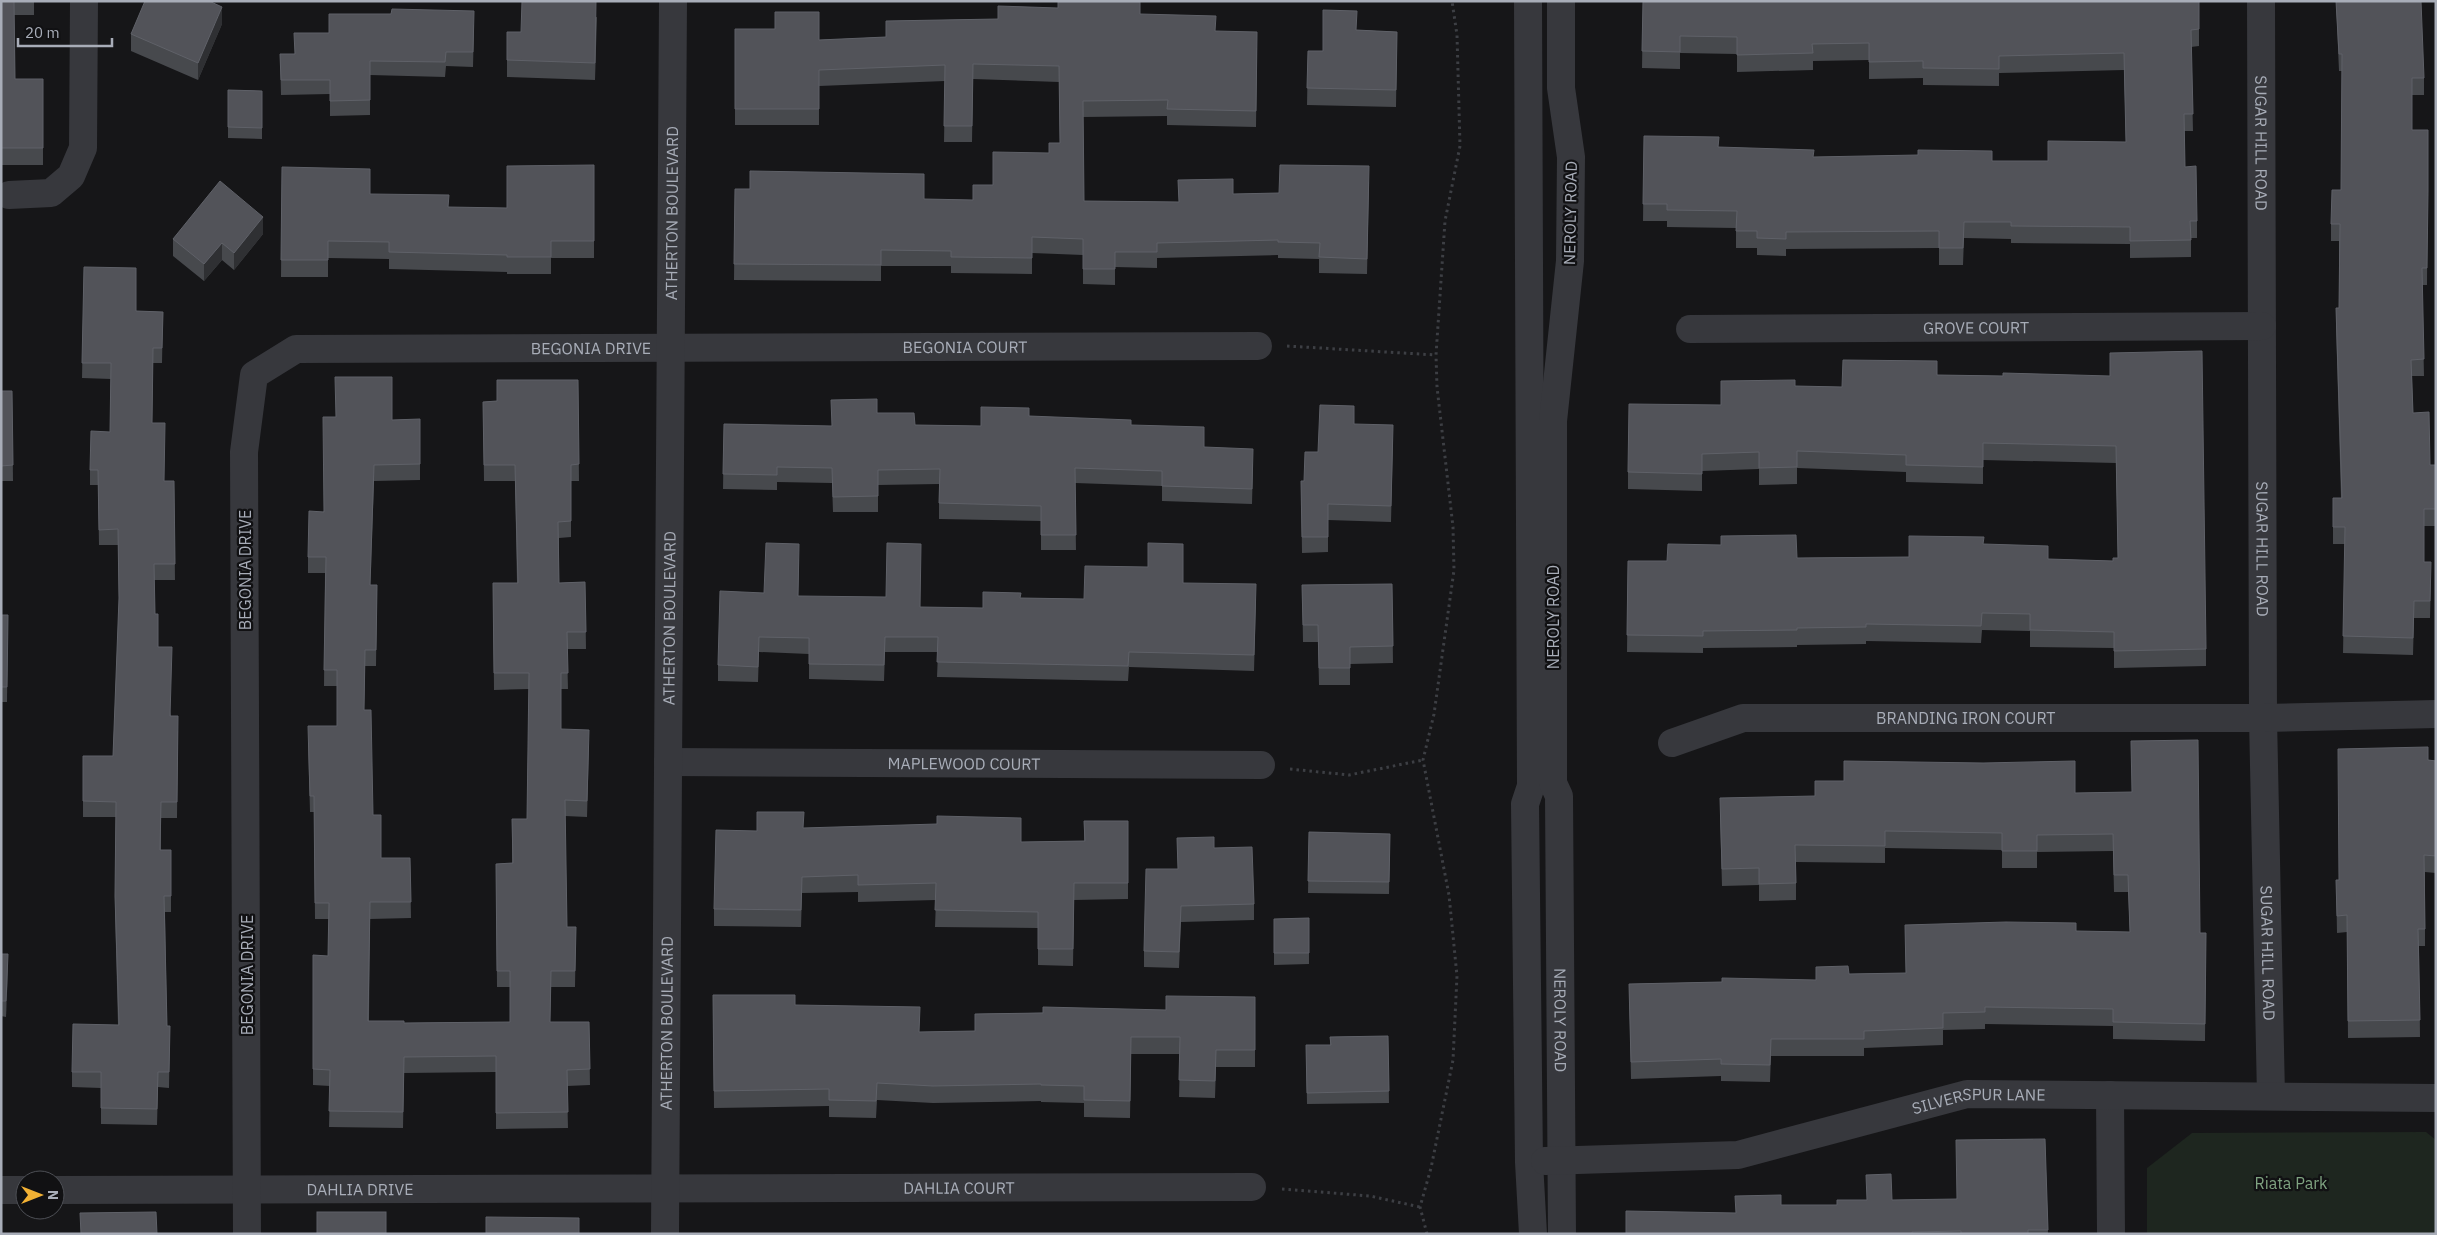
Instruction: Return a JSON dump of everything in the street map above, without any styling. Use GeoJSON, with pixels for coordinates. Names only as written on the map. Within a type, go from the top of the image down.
{"type":"FeatureCollection","features":[{"type":"Feature","properties":{"kind":"street"},"geometry":{"type":"LineString","coordinates":[[9,195],[51,193],[71,176],[83,148],[84,1]]}},
{"type":"Feature","properties":{"kind":"street","name":"ATHERTON BOULEVARD"},"geometry":{"type":"LineString","coordinates":[[665,1234],[673,1]]}},
{"type":"Feature","properties":{"kind":"street","name":"NEROLY ROAD"},"geometry":{"type":"LineString","coordinates":[[1528,1],[1531,786],[1525,804],[1529,1162],[1533,1234]]}},
{"type":"Feature","properties":{"kind":"street","name":"NEROLY ROAD"},"geometry":{"type":"LineString","coordinates":[[1561,1],[1561,88],[1571,157],[1570,261],[1553,421],[1553,783],[1559,796],[1562,1234]]}},
{"type":"Feature","properties":{"kind":"street","name":"SUGAR HILL ROAD"},"geometry":{"type":"LineString","coordinates":[[2261,1],[2263,718],[2271,1096]]}},
{"type":"Feature","properties":{"kind":"street","name":"GROVE COURT"},"geometry":{"type":"LineString","coordinates":[[1690,329],[2262,326]]}},
{"type":"Feature","properties":{"kind":"street","name":"BEGONIA COURT"},"geometry":{"type":"LineString","coordinates":[[671,349],[1258,346]]}},
{"type":"Feature","properties":{"kind":"street","name":"BEGONIA DRIVE"},"geometry":{"type":"LineString","coordinates":[[248,1190],[244,452],[254,375],[296,349],[671,349]]}},
{"type":"Feature","properties":{"kind":"street","name":"BRANDING IRON COURT"},"geometry":{"type":"LineString","coordinates":[[1672,743],[1742,718],[2263,718],[2436,714]]}},
{"type":"Feature","properties":{"kind":"street","name":"MAPLEWOOD COURT"},"geometry":{"type":"LineString","coordinates":[[668,762],[1261,765]]}},
{"type":"Feature","properties":{"kind":"street","name":"SILVERSPUR LANE"},"geometry":{"type":"LineString","coordinates":[[1529,1162],[1738,1155],[1881,1119],[1967,1094],[2436,1098]]}},
{"type":"Feature","properties":{"kind":"street"},"geometry":{"type":"LineString","coordinates":[[2110,1095],[2111,1234]]}},
{"type":"Feature","properties":{"kind":"street","name":"DAHLIA COURT"},"geometry":{"type":"LineString","coordinates":[[665,1190],[1252,1187]]}},
{"type":"Feature","properties":{"kind":"street"},"geometry":{"type":"LineString","coordinates":[[1,1190],[15,1190]]}},
{"type":"Feature","properties":{"kind":"street","name":"DAHLIA DRIVE"},"geometry":{"type":"LineString","coordinates":[[65,1190],[665,1190]]}},
{"type":"Feature","properties":{"kind":"street"},"geometry":{"type":"LineString","coordinates":[[247,1234],[248,1190]]}},
{"type":"Feature","properties":{"kind":"path"},"geometry":{"type":"LineString","coordinates":[[1427,1234],[1420,1207],[1431,1168],[1453,1060],[1457,976],[1449,895],[1423,760],[1434,714],[1454,570],[1453,527],[1437,388],[1436,355],[1445,221],[1460,146],[1457,35],[1452,1]]}},
{"type":"Feature","properties":{"kind":"path"},"geometry":{"type":"LineString","coordinates":[[1258,346],[1322,347],[1436,355]]}},
{"type":"Feature","properties":{"kind":"path"},"geometry":{"type":"LineString","coordinates":[[1261,765],[1322,774],[1349,775],[1423,760]]}},
{"type":"Feature","properties":{"kind":"path"},"geometry":{"type":"LineString","coordinates":[[1252,1187],[1370,1196],[1420,1207]]}},
{"type":"Feature","properties":{"kind":"green space","name":"Riata Park"},"geometry":{"type":"Polygon","coordinates":[[[2426,1132],[2436,1140],[2436,1234],[2147,1234],[2147,1168],[2192,1133],[2426,1132]]]}},
{"type":"Feature","properties":{"kind":"building"},"geometry":{"type":"Polygon","coordinates":[[[1,1],[14,1],[15,79],[43,79],[43,148],[1,148],[1,1]]]}},
{"type":"Feature","properties":{"kind":"building"},"geometry":{"type":"Polygon","coordinates":[[[145,1],[209,1],[222,7],[198,63],[131,34],[145,1]]]}},
{"type":"Feature","properties":{"kind":"building"},"geometry":{"type":"Polygon","coordinates":[[[522,1],[596,1],[595,63],[507,60],[507,32],[521,32],[522,1]]]}},
{"type":"Feature","properties":{"kind":"building"},"geometry":{"type":"Polygon","coordinates":[[[1643,1],[2199,1],[2199,29],[2191,30],[2193,114],[2184,114],[2185,167],[2196,166],[2197,221],[2190,221],[2191,240],[2130,241],[2130,227],[2011,226],[2011,222],[1964,222],[1963,248],[1939,248],[1939,231],[1786,232],[1786,239],[1757,238],[1757,231],[1736,231],[1737,211],[1667,210],[1667,204],[1643,204],[1644,136],[1719,137],[1718,147],[1814,150],[1813,157],[1918,155],[1918,150],[1992,151],[1992,161],[2048,161],[2048,141],[2126,142],[2124,53],[1999,56],[1999,69],[1923,68],[1923,61],[1869,62],[1869,43],[1812,44],[1813,53],[1737,55],[1737,37],[1680,36],[1680,52],[1642,51],[1643,1]]]}},
{"type":"Feature","properties":{"kind":"building"},"geometry":{"type":"Polygon","coordinates":[[[2336,1],[2421,1],[2424,78],[2412,78],[2412,130],[2428,130],[2427,268],[2422,268],[2424,359],[2411,360],[2413,413],[2429,412],[2430,465],[2436,465],[2436,509],[2424,509],[2424,562],[2431,562],[2430,601],[2414,601],[2413,638],[2343,636],[2345,527],[2333,527],[2333,498],[2342,498],[2336,308],[2339,308],[2340,224],[2331,224],[2332,190],[2341,190],[2342,54],[2339,54],[2336,1]]]}},
{"type":"Feature","properties":{"kind":"building"},"geometry":{"type":"Polygon","coordinates":[[[1058,2],[1140,2],[1140,14],[1216,16],[1215,31],[1257,32],[1256,111],[1167,109],[1168,100],[1083,101],[1084,201],[1179,202],[1178,180],[1233,179],[1233,194],[1279,193],[1280,165],[1369,166],[1367,259],[1319,257],[1320,243],[1278,242],[1278,240],[1157,243],[1157,252],[1115,252],[1115,269],[1083,269],[1083,239],[1032,237],[1032,258],[951,257],[951,251],[881,250],[881,265],[734,264],[735,189],[750,189],[750,171],[924,174],[924,199],[973,200],[973,185],[993,185],[993,152],[1049,153],[1049,143],[1060,143],[1059,66],[973,64],[972,126],[944,126],[945,65],[819,70],[819,109],[735,109],[735,29],[775,29],[775,12],[819,12],[819,40],[886,37],[886,21],[998,19],[998,6],[1058,8],[1058,2]]]}},
{"type":"Feature","properties":{"kind":"building"},"geometry":{"type":"Polygon","coordinates":[[[392,9],[474,11],[473,52],[446,52],[445,62],[370,61],[370,100],[330,101],[330,80],[281,80],[280,54],[295,54],[294,33],[329,33],[329,14],[391,14],[392,9]]]}},
{"type":"Feature","properties":{"kind":"building"},"geometry":{"type":"Polygon","coordinates":[[[1323,10],[1357,11],[1356,30],[1397,32],[1396,90],[1307,88],[1308,51],[1323,51],[1323,10]]]}},
{"type":"Feature","properties":{"kind":"building"},"geometry":{"type":"Polygon","coordinates":[[[228,90],[262,91],[262,128],[228,127],[228,90]]]}},
{"type":"Feature","properties":{"kind":"building"},"geometry":{"type":"Polygon","coordinates":[[[594,165],[594,241],[551,241],[551,257],[389,252],[389,242],[328,241],[328,260],[281,260],[282,167],[370,169],[370,194],[449,195],[448,207],[507,208],[507,166],[594,165]]]}},
{"type":"Feature","properties":{"kind":"building"},"geometry":{"type":"Polygon","coordinates":[[[220,181],[263,217],[234,253],[222,243],[204,264],[173,239],[220,181]]]}},
{"type":"Feature","properties":{"kind":"building"},"geometry":{"type":"Polygon","coordinates":[[[84,267],[136,268],[136,311],[163,312],[162,348],[153,348],[152,423],[165,423],[164,481],[174,481],[175,564],[154,564],[155,614],[158,614],[158,647],[172,647],[170,716],[178,716],[177,802],[161,802],[160,850],[171,850],[171,896],[164,896],[167,1026],[170,1026],[169,1072],[158,1072],[157,1109],[101,1108],[101,1072],[72,1072],[73,1024],[119,1025],[115,896],[116,802],[83,801],[83,756],[113,756],[119,598],[118,529],[99,530],[98,470],[90,470],[91,431],[110,432],[111,363],[82,363],[84,267]]]}},
{"type":"Feature","properties":{"kind":"building"},"geometry":{"type":"Polygon","coordinates":[[[2202,351],[2206,649],[2114,651],[2114,632],[2030,630],[2030,614],[1982,613],[1981,626],[1866,624],[1866,627],[1797,628],[1797,630],[1703,631],[1703,636],[1627,635],[1628,561],[1667,561],[1668,544],[1721,545],[1721,536],[1796,535],[1797,558],[1909,557],[1909,536],[1984,537],[1983,544],[2048,546],[2048,559],[2113,561],[2113,558],[2118,558],[2116,446],[1983,443],[1983,467],[1906,465],[1906,455],[1797,451],[1797,467],[1759,468],[1759,452],[1702,454],[1702,474],[1628,472],[1629,404],[1721,405],[1721,381],[1795,380],[1795,386],[1842,387],[1843,360],[1937,361],[1937,375],[2003,376],[2003,373],[2110,376],[2110,353],[2202,351]]]}},
{"type":"Feature","properties":{"kind":"building"},"geometry":{"type":"Polygon","coordinates":[[[335,377],[392,377],[392,420],[420,419],[420,464],[374,465],[370,585],[377,585],[376,650],[365,650],[364,710],[371,710],[373,815],[381,815],[381,858],[410,858],[411,902],[370,902],[368,1021],[404,1021],[404,1023],[510,1022],[510,971],[497,971],[496,864],[513,863],[512,819],[527,819],[529,673],[494,673],[493,583],[518,583],[515,465],[484,465],[483,402],[497,401],[497,380],[578,380],[579,464],[571,465],[571,521],[558,522],[559,583],[585,582],[586,632],[567,632],[568,673],[561,673],[561,729],[589,730],[587,801],[565,800],[567,927],[576,927],[575,971],[551,971],[550,1022],[589,1022],[590,1069],[567,1070],[568,1112],[496,1113],[496,1056],[404,1057],[403,1112],[329,1111],[330,1070],[313,1069],[313,955],[328,956],[329,903],[315,903],[314,796],[310,796],[308,726],[337,726],[337,670],[324,670],[326,557],[308,557],[309,511],[324,512],[323,417],[336,417],[335,377]]]}},
{"type":"Feature","properties":{"kind":"building"},"geometry":{"type":"Polygon","coordinates":[[[1,391],[12,391],[13,465],[1,466],[1,391]]]}},
{"type":"Feature","properties":{"kind":"building"},"geometry":{"type":"Polygon","coordinates":[[[877,399],[877,413],[914,413],[915,425],[981,426],[981,407],[1029,408],[1029,416],[1131,420],[1131,425],[1204,427],[1204,447],[1253,449],[1252,489],[1162,486],[1162,471],[1075,468],[1076,535],[1041,535],[1041,506],[939,503],[940,469],[878,470],[878,496],[833,497],[832,468],[777,467],[777,475],[723,474],[724,424],[832,426],[831,400],[877,399]]]}},
{"type":"Feature","properties":{"kind":"building"},"geometry":{"type":"Polygon","coordinates":[[[1320,405],[1354,406],[1354,424],[1393,425],[1391,506],[1328,504],[1328,537],[1302,537],[1301,481],[1304,481],[1305,452],[1318,452],[1320,405]]]}},
{"type":"Feature","properties":{"kind":"building"},"geometry":{"type":"Polygon","coordinates":[[[766,543],[799,544],[798,596],[886,597],[887,543],[921,544],[920,607],[983,608],[983,592],[1021,593],[1020,598],[1084,599],[1085,566],[1148,567],[1148,543],[1183,544],[1183,583],[1256,584],[1254,655],[1129,652],[1128,666],[937,662],[938,637],[885,637],[884,665],[809,664],[809,638],[759,637],[758,667],[718,665],[720,591],[764,593],[766,543]]]}},
{"type":"Feature","properties":{"kind":"building"},"geometry":{"type":"Polygon","coordinates":[[[1392,584],[1393,646],[1350,647],[1350,668],[1319,668],[1318,625],[1303,625],[1302,585],[1392,584]]]}},
{"type":"Feature","properties":{"kind":"building"},"geometry":{"type":"Polygon","coordinates":[[[1,615],[8,615],[7,687],[1,687],[1,615]]]}},
{"type":"Feature","properties":{"kind":"building"},"geometry":{"type":"Polygon","coordinates":[[[2198,740],[2200,933],[2206,933],[2205,1024],[2113,1022],[2113,1009],[1985,1007],[1985,1012],[1943,1013],[1943,1028],[1864,1031],[1864,1039],[1771,1039],[1770,1065],[1721,1064],[1721,1059],[1631,1062],[1629,984],[1722,982],[1722,978],[1816,980],[1816,967],[1848,966],[1849,974],[1906,973],[1905,925],[2006,922],[2076,923],[2076,931],[2130,932],[2128,875],[2114,875],[2113,834],[2037,835],[2037,851],[2002,851],[2002,833],[1885,831],[1885,846],[1795,845],[1796,883],[1759,884],[1759,868],[1722,869],[1720,798],[1815,796],[1815,781],[1844,781],[1844,761],[1983,763],[2075,761],[2075,793],[2132,792],[2131,741],[2198,740]]]}},
{"type":"Feature","properties":{"kind":"building"},"geometry":{"type":"Polygon","coordinates":[[[2428,747],[2428,760],[2436,761],[2436,856],[2424,855],[2425,929],[2418,929],[2420,1020],[2348,1021],[2347,915],[2337,916],[2336,880],[2339,880],[2338,749],[2428,747]]]}},
{"type":"Feature","properties":{"kind":"building"},"geometry":{"type":"Polygon","coordinates":[[[757,812],[804,812],[803,828],[937,824],[937,816],[1021,818],[1021,842],[1085,841],[1084,821],[1128,821],[1128,883],[1074,883],[1073,949],[1038,949],[1038,912],[935,910],[936,883],[858,885],[858,875],[802,877],[801,910],[714,909],[716,830],[757,831],[757,812]]]}},
{"type":"Feature","properties":{"kind":"building"},"geometry":{"type":"Polygon","coordinates":[[[1309,832],[1390,834],[1389,882],[1308,881],[1309,832]]]}},
{"type":"Feature","properties":{"kind":"building"},"geometry":{"type":"Polygon","coordinates":[[[1214,837],[1214,848],[1252,847],[1254,904],[1181,906],[1179,952],[1144,951],[1146,869],[1178,869],[1177,838],[1214,837]]]}},
{"type":"Feature","properties":{"kind":"building"},"geometry":{"type":"Polygon","coordinates":[[[1309,918],[1309,953],[1274,953],[1274,919],[1309,918]]]}},
{"type":"Feature","properties":{"kind":"building"},"geometry":{"type":"Polygon","coordinates":[[[1,954],[8,954],[6,1001],[1,1001],[1,954]]]}},
{"type":"Feature","properties":{"kind":"building"},"geometry":{"type":"Polygon","coordinates":[[[713,995],[795,995],[795,1005],[920,1007],[919,1032],[975,1031],[975,1014],[1043,1013],[1043,1007],[1166,1010],[1166,996],[1255,997],[1255,1050],[1216,1050],[1215,1081],[1179,1080],[1180,1037],[1131,1037],[1130,1101],[1084,1100],[1084,1086],[1041,1084],[933,1086],[877,1083],[876,1101],[829,1100],[829,1089],[714,1091],[713,995]]]}},
{"type":"Feature","properties":{"kind":"building"},"geometry":{"type":"Polygon","coordinates":[[[1388,1036],[1389,1091],[1307,1093],[1306,1045],[1331,1045],[1330,1037],[1388,1036]]]}},
{"type":"Feature","properties":{"kind":"building"},"geometry":{"type":"Polygon","coordinates":[[[2045,1139],[2048,1230],[2028,1230],[2028,1234],[1961,1234],[1961,1231],[1912,1232],[1912,1234],[1626,1234],[1626,1211],[1736,1213],[1735,1196],[1781,1195],[1781,1205],[1837,1205],[1837,1200],[1867,1200],[1866,1175],[1891,1174],[1892,1200],[1957,1199],[1956,1140],[2045,1139]]]}},
{"type":"Feature","properties":{"kind":"building"},"geometry":{"type":"Polygon","coordinates":[[[156,1212],[157,1234],[81,1234],[80,1213],[156,1212]]]}},
{"type":"Feature","properties":{"kind":"building"},"geometry":{"type":"Polygon","coordinates":[[[317,1212],[386,1212],[386,1234],[317,1234],[317,1212]]]}},
{"type":"Feature","properties":{"kind":"building"},"geometry":{"type":"Polygon","coordinates":[[[486,1217],[579,1218],[579,1234],[486,1234],[486,1217]]]}}]}
